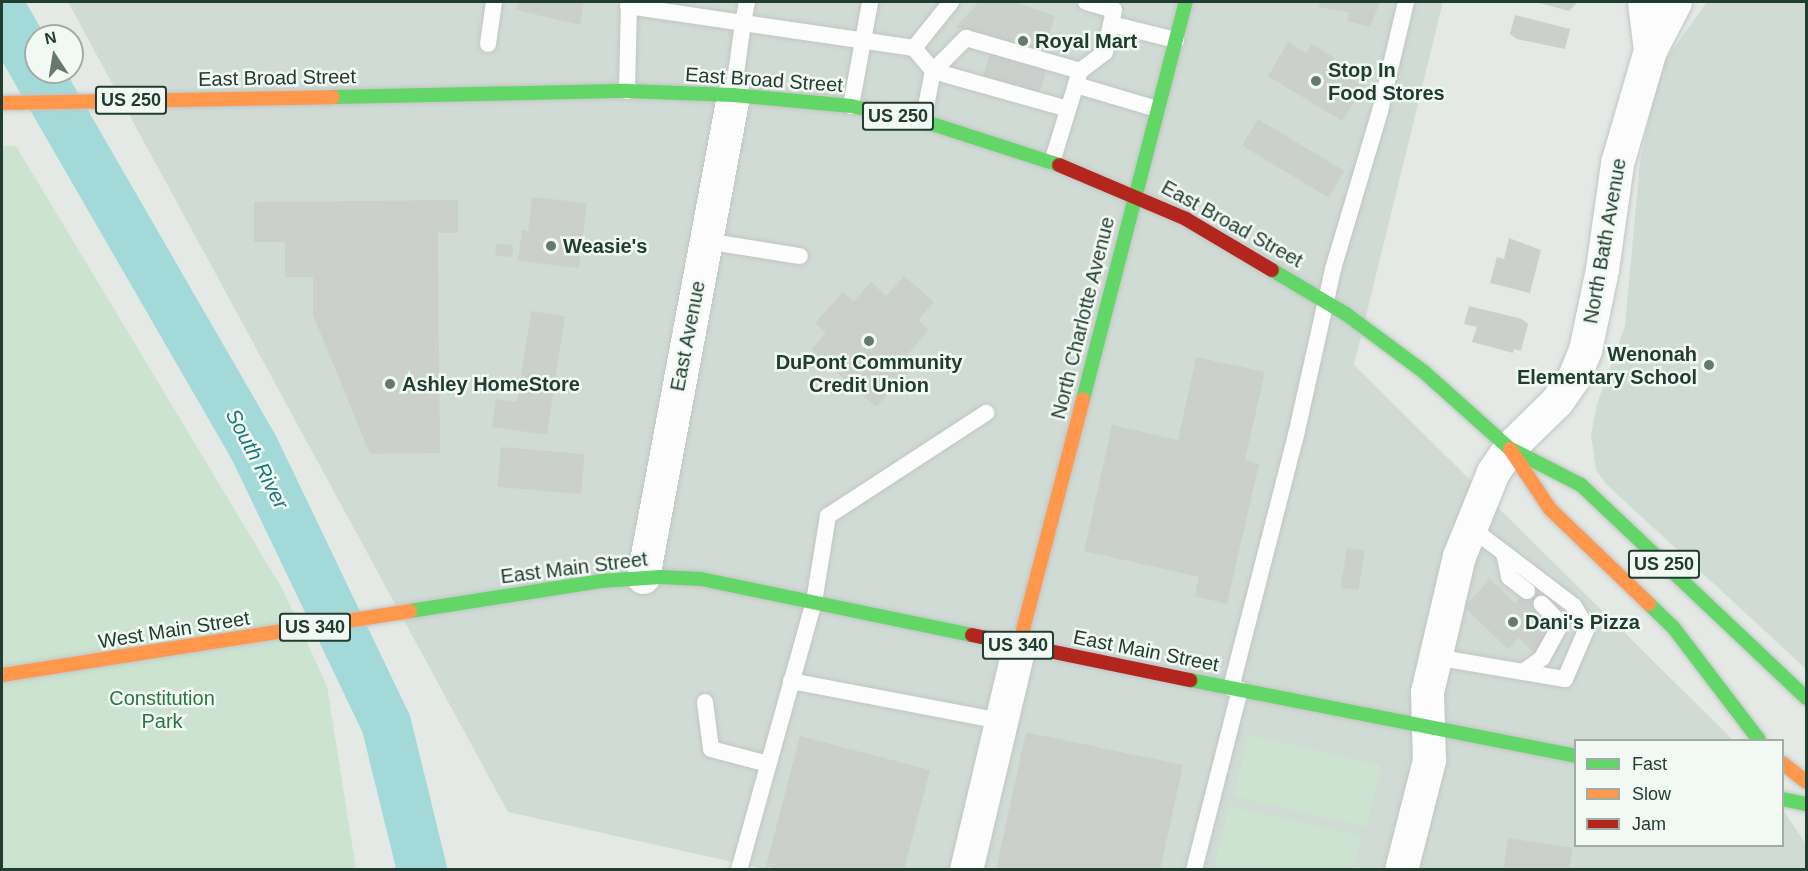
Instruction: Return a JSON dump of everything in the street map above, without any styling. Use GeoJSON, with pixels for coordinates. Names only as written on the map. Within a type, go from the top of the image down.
{"type":"FeatureCollection","features":[{"type":"Feature","properties":{"kind":"main road","name":"North Charlotte Avenue"},"geometry":{"type":"LineString","coordinates":[[1019,645],[1186,2]]}},
{"type":"Feature","properties":{"kind":"main road","name":"East Broad Street"},"geometry":{"type":"LineString","coordinates":[[2,103],[627,91],[733,95],[851,106],[923,121],[1052,162],[1135,194],[1186,219],[1325,299],[1424,372],[1509,448],[1550,509],[1673,627],[1757,739]]}},
{"type":"Feature","properties":{"kind":"main road","name":"East Broad Street"},"geometry":{"type":"LineString","coordinates":[[1509,448],[1581,485],[1806,698]]}},
{"type":"Feature","properties":{"kind":"main road","name":"East Main Street"},"geometry":{"type":"LineString","coordinates":[[459,603],[643,577],[701,579],[1428,729],[1574,756]]}},
{"type":"Feature","properties":{"kind":"main road","name":"West Main Street"},"geometry":{"type":"LineString","coordinates":[[2,675],[459,603]]}},
{"type":"Feature","properties":{"kind":"main road"},"geometry":{"type":"LineString","coordinates":[[1784,765],[1806,782]]}},
{"type":"Feature","properties":{"kind":"main road"},"geometry":{"type":"LineString","coordinates":[[1784,799],[1806,804]]}},
{"type":"Feature","properties":{"kind":"street","name":"North Bath Avenue"},"geometry":{"type":"LineString","coordinates":[[1401,870],[1429,760],[1427,692],[1448,595],[1470,528],[1493,472],[1509,448],[1557,401],[1574,377],[1585,350],[1602,269],[1617,163],[1650,50],[1644,2]]}},
{"type":"Feature","properties":{"kind":"street"},"geometry":{"type":"LineString","coordinates":[[1650,50],[1675,2]]}},
{"type":"Feature","properties":{"kind":"street","name":"East Avenue"},"geometry":{"type":"LineString","coordinates":[[643,577],[733,95]]}},
{"type":"Feature","properties":{"kind":"street"},"geometry":{"type":"LineString","coordinates":[[966,870],[1019,645]]}},
{"type":"Feature","properties":{"kind":"lane"},"geometry":{"type":"LineString","coordinates":[[488,44],[494,2]]}},
{"type":"Feature","properties":{"kind":"lane"},"geometry":{"type":"LineString","coordinates":[[733,95],[747,2]]}},
{"type":"Feature","properties":{"kind":"lane"},"geometry":{"type":"LineString","coordinates":[[851,106],[870,2]]}},
{"type":"Feature","properties":{"kind":"lane"},"geometry":{"type":"LineString","coordinates":[[914,48],[951,2]]}},
{"type":"Feature","properties":{"kind":"lane"},"geometry":{"type":"LineString","coordinates":[[1052,162],[1078,78],[1105,52],[1114,10],[1086,2]]}},
{"type":"Feature","properties":{"kind":"lane"},"geometry":{"type":"LineString","coordinates":[[1194,870],[1296,435],[1325,299],[1380,111],[1406,2]]}},
{"type":"Feature","properties":{"kind":"lane"},"geometry":{"type":"LineString","coordinates":[[627,91],[628,4],[914,48],[933,71],[1068,109]]}},
{"type":"Feature","properties":{"kind":"lane"},"geometry":{"type":"LineString","coordinates":[[1111,24],[1176,40]]}},
{"type":"Feature","properties":{"kind":"lane"},"geometry":{"type":"LineString","coordinates":[[923,121],[933,71],[966,38],[1157,109]]}},
{"type":"Feature","properties":{"kind":"lane"},"geometry":{"type":"LineString","coordinates":[[706,241],[800,256]]}},
{"type":"Feature","properties":{"kind":"lane"},"geometry":{"type":"LineString","coordinates":[[739,870],[814,602],[828,516],[986,413]]}},
{"type":"Feature","properties":{"kind":"lane"},"geometry":{"type":"LineString","coordinates":[[1435,657],[1565,679],[1587,628],[1574,606],[1470,528]]}},
{"type":"Feature","properties":{"kind":"lane"},"geometry":{"type":"LineString","coordinates":[[1504,553],[1509,576],[1527,591]]}},
{"type":"Feature","properties":{"kind":"lane"},"geometry":{"type":"LineString","coordinates":[[1522,672],[1542,658],[1562,624],[1542,604]]}},
{"type":"Feature","properties":{"kind":"lane"},"geometry":{"type":"LineString","coordinates":[[791,681],[1000,721]]}},
{"type":"Feature","properties":{"kind":"lane"},"geometry":{"type":"LineString","coordinates":[[705,702],[711,749],[768,764]]}},
{"type":"Feature","properties":{"kind":"shaded area"},"geometry":{"type":"Polygon","coordinates":[[[68,2],[1443,2],[1354,365],[1732,739],[1574,739],[1574,847],[1784,847],[1784,811],[1806,844],[1806,869],[769,870],[508,812],[84,31],[84,24],[80,24],[68,2]]]}},
{"type":"Feature","properties":{"kind":"shaded area","name":"Wenonah Elementary School"},"geometry":{"type":"Polygon","coordinates":[[[1707,2],[1806,2],[1806,669],[1606,484],[1596,470],[1591,435],[1597,404],[1625,326],[1640,161],[1660,67],[1707,2]]]}},
{"type":"Feature","properties":{"kind":"green space","name":"Constitution Park"},"geometry":{"type":"Polygon","coordinates":[[[2,146],[16,146],[283,590],[327,686],[356,869],[2,869],[2,146]]]}},
{"type":"Feature","properties":{"kind":"green space"},"geometry":{"type":"Polygon","coordinates":[[[1248,735],[1381,766],[1366,827],[1234,796],[1248,735]]]}},
{"type":"Feature","properties":{"kind":"green space"},"geometry":{"type":"Polygon","coordinates":[[[1229,806],[1362,836],[1353,869],[1214,867],[1229,806]]]}},
{"type":"Feature","properties":{"kind":"building"},"geometry":{"type":"Polygon","coordinates":[[[518,2],[584,2],[580,25],[516,10],[518,2]]]}},
{"type":"Feature","properties":{"kind":"building","name":"Royal Mart"},"geometry":{"type":"Polygon","coordinates":[[[979,2],[1015,2],[1055,16],[1042,55],[956,27],[979,2]]]}},
{"type":"Feature","properties":{"kind":"building"},"geometry":{"type":"Polygon","coordinates":[[[1320,2],[1380,2],[1370,27],[1347,21],[1349,12],[1318,7],[1320,2]]]}},
{"type":"Feature","properties":{"kind":"building"},"geometry":{"type":"Polygon","coordinates":[[[1536,2],[1578,2],[1569,11],[1536,2]]]}},
{"type":"Feature","properties":{"kind":"building"},"geometry":{"type":"Polygon","coordinates":[[[1515,15],[1570,29],[1565,49],[1517,39],[1510,34],[1515,15]]]}},
{"type":"Feature","properties":{"kind":"building","name":"Stop In Food Stores"},"geometry":{"type":"Polygon","coordinates":[[[1288,42],[1306,53],[1312,44],[1335,58],[1331,65],[1364,86],[1342,121],[1268,76],[1288,42]]]}},
{"type":"Feature","properties":{"kind":"building"},"geometry":{"type":"Polygon","coordinates":[[[991,49],[1048,65],[1040,92],[983,76],[991,49]]]}},
{"type":"Feature","properties":{"kind":"building"},"geometry":{"type":"Polygon","coordinates":[[[1258,119],[1345,171],[1329,198],[1242,146],[1258,119]]]}},
{"type":"Feature","properties":{"kind":"building","name":"Weasie's"},"geometry":{"type":"Polygon","coordinates":[[[532,197],[587,203],[579,268],[518,261],[522,230],[528,231],[532,197]]]}},
{"type":"Feature","properties":{"kind":"building","name":"Ashley HomeStore"},"geometry":{"type":"Polygon","coordinates":[[[458,200],[458,233],[438,233],[440,453],[370,454],[313,315],[313,277],[285,277],[285,242],[254,242],[254,202],[458,200]]]}},
{"type":"Feature","properties":{"kind":"building"},"geometry":{"type":"Polygon","coordinates":[[[1509,238],[1541,250],[1530,293],[1490,283],[1497,257],[1504,259],[1509,238]]]}},
{"type":"Feature","properties":{"kind":"building"},"geometry":{"type":"Polygon","coordinates":[[[496,244],[513,245],[512,257],[495,256],[496,244]]]}},
{"type":"Feature","properties":{"kind":"building","name":"DuPont Community Credit Union"},"geometry":{"type":"Polygon","coordinates":[[[904,276],[934,302],[918,320],[929,330],[902,361],[911,369],[876,407],[811,349],[826,333],[815,323],[843,292],[854,301],[871,282],[886,296],[904,276]]]}},
{"type":"Feature","properties":{"kind":"building"},"geometry":{"type":"Polygon","coordinates":[[[1469,306],[1522,319],[1528,324],[1521,351],[1514,349],[1513,353],[1472,342],[1477,327],[1464,324],[1469,306]]]}},
{"type":"Feature","properties":{"kind":"building"},"geometry":{"type":"Polygon","coordinates":[[[531,311],[565,316],[547,435],[492,427],[496,399],[517,402],[531,311]]]}},
{"type":"Feature","properties":{"kind":"building"},"geometry":{"type":"Polygon","coordinates":[[[1196,357],[1265,372],[1245,460],[1259,464],[1227,604],[1195,596],[1199,577],[1084,551],[1112,425],[1178,440],[1196,357]]]}},
{"type":"Feature","properties":{"kind":"building"},"geometry":{"type":"Polygon","coordinates":[[[501,447],[585,454],[581,494],[498,487],[501,447]]]}},
{"type":"Feature","properties":{"kind":"building"},"geometry":{"type":"Polygon","coordinates":[[[1347,548],[1365,551],[1359,590],[1341,588],[1347,548]]]}},
{"type":"Feature","properties":{"kind":"building","name":"Dani's Pizza"},"geometry":{"type":"Polygon","coordinates":[[[1490,579],[1515,603],[1535,582],[1550,596],[1535,612],[1555,631],[1535,653],[1518,638],[1508,649],[1464,607],[1490,579]]]}},
{"type":"Feature","properties":{"kind":"building"},"geometry":{"type":"Polygon","coordinates":[[[1026,732],[1183,765],[1160,870],[996,870],[1026,732]]]}},
{"type":"Feature","properties":{"kind":"building"},"geometry":{"type":"Polygon","coordinates":[[[800,736],[930,770],[904,870],[780,870],[766,866],[800,736]]]}},
{"type":"Feature","properties":{"kind":"building"},"geometry":{"type":"Polygon","coordinates":[[[1508,838],[1573,848],[1569,870],[1503,870],[1508,838]]]}},
{"type":"Feature","properties":{"kind":"waterway","name":"South River"},"geometry":{"type":"LineString","coordinates":[[2,11],[24,49]]}},
{"type":"Feature","properties":{"kind":"waterway","name":"South River"},"geometry":{"type":"LineString","coordinates":[[44,84],[255,450],[386,723],[422,870]]}},
{"type":"Feature","properties":{"kind":"traffic: fast"},"geometry":{"type":"LineString","coordinates":[[1083,399],[1186,2]]}},
{"type":"Feature","properties":{"kind":"traffic: fast"},"geometry":{"type":"LineString","coordinates":[[333,97],[627,91],[733,95],[851,106],[923,121],[1059,165]]}},
{"type":"Feature","properties":{"kind":"traffic: fast"},"geometry":{"type":"LineString","coordinates":[[1272,270],[1346,314],[1424,372],[1509,448],[1581,485],[1806,698]]}},
{"type":"Feature","properties":{"kind":"traffic: fast"},"geometry":{"type":"LineString","coordinates":[[410,611],[601,581],[661,577],[701,579],[972,635]]}},
{"type":"Feature","properties":{"kind":"traffic: fast"},"geometry":{"type":"LineString","coordinates":[[1649,604],[1673,627],[1758,739]]}},
{"type":"Feature","properties":{"kind":"traffic: fast"},"geometry":{"type":"LineString","coordinates":[[1190,680],[1574,756]]}},
{"type":"Feature","properties":{"kind":"traffic: fast"},"geometry":{"type":"LineString","coordinates":[[1784,799],[1806,804]]}},
{"type":"Feature","properties":{"kind":"traffic: slow"},"geometry":{"type":"LineString","coordinates":[[2,103],[333,97]]}},
{"type":"Feature","properties":{"kind":"traffic: slow"},"geometry":{"type":"LineString","coordinates":[[1019,645],[1083,399]]}},
{"type":"Feature","properties":{"kind":"traffic: slow"},"geometry":{"type":"LineString","coordinates":[[1510,449],[1550,509],[1649,604]]}},
{"type":"Feature","properties":{"kind":"traffic: slow"},"geometry":{"type":"LineString","coordinates":[[2,675],[410,611]]}},
{"type":"Feature","properties":{"kind":"traffic: slow"},"geometry":{"type":"LineString","coordinates":[[1784,765],[1806,782]]}},
{"type":"Feature","properties":{"kind":"traffic: jam"},"geometry":{"type":"LineString","coordinates":[[1059,165],[1186,219],[1272,270]]}},
{"type":"Feature","properties":{"kind":"traffic: jam"},"geometry":{"type":"LineString","coordinates":[[972,635],[1190,680]]}},
{"type":"Feature","properties":{"kind":"place","name":"Royal Mart"},"geometry":{"type":"Point","coordinates":[1023,41]}},
{"type":"Feature","properties":{"kind":"place","name":"Stop In Food Stores"},"geometry":{"type":"Point","coordinates":[1316,81]}},
{"type":"Feature","properties":{"kind":"place","name":"Weasie's"},"geometry":{"type":"Point","coordinates":[551,246]}},
{"type":"Feature","properties":{"kind":"place","name":"DuPont Community Credit Union"},"geometry":{"type":"Point","coordinates":[869,341]}},
{"type":"Feature","properties":{"kind":"place","name":"Wenonah Elementary School"},"geometry":{"type":"Point","coordinates":[1709,365]}},
{"type":"Feature","properties":{"kind":"place","name":"Ashley HomeStore"},"geometry":{"type":"Point","coordinates":[390,384]}},
{"type":"Feature","properties":{"kind":"place","name":"Dani's Pizza"},"geometry":{"type":"Point","coordinates":[1513,622]}}]}
